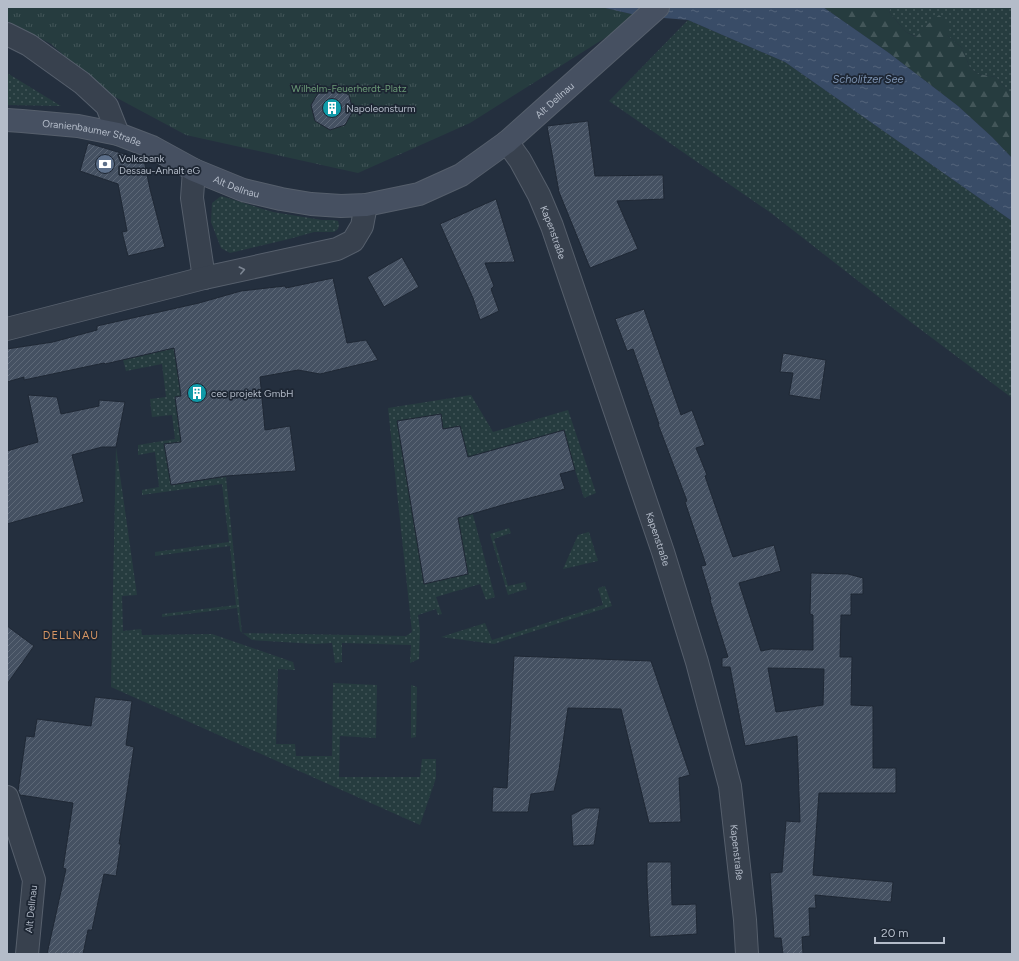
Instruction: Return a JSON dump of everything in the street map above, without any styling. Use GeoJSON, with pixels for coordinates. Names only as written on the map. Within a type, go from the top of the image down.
{"type":"FeatureCollection","features":[{"type":"Feature","properties":{"kind":"street","name":"Alt Dellnau"},"geometry":{"type":"LineString","coordinates":[[194,170],[243,190],[311,204],[341,206],[366,205],[419,194],[461,176],[507,142],[658,7]]}},
{"type":"Feature","properties":{"kind":"street"},"geometry":{"type":"LineString","coordinates":[[7,34],[29,45],[82,83],[107,106],[118,134]]}},
{"type":"Feature","properties":{"kind":"street","name":"Oranienbaumer Straße"},"geometry":{"type":"LineString","coordinates":[[7,120],[78,126],[118,134],[152,147],[194,170]]}},
{"type":"Feature","properties":{"kind":"street","name":"Kapenstraße"},"geometry":{"type":"LineString","coordinates":[[507,142],[520,160],[539,196],[552,226],[663,552],[698,662],[730,786],[745,920],[747,954]]}},
{"type":"Feature","properties":{"kind":"street"},"geometry":{"type":"LineString","coordinates":[[194,170],[192,198],[204,278]]}},
{"type":"Feature","properties":{"kind":"street"},"geometry":{"type":"LineString","coordinates":[[7,329],[204,278],[337,249],[353,241],[362,226],[366,205]]}},
{"type":"Feature","properties":{"kind":"street","name":"Alt Dellnau"},"geometry":{"type":"LineString","coordinates":[[7,797],[34,880],[27,954]]}},
{"type":"Feature","properties":{"kind":"green space","name":"Wilhelm-Feuerherdt-Platz"},"geometry":{"type":"Polygon","coordinates":[[[7,7],[601,7],[640,16],[470,123],[358,173],[186,135],[104,91],[51,44],[7,21],[7,7]]]}},
{"type":"Feature","properties":{"kind":"green space"},"geometry":{"type":"Polygon","coordinates":[[[823,7],[891,7],[889,12],[906,32],[916,37],[939,15],[947,22],[947,35],[962,48],[970,68],[978,74],[996,77],[1009,92],[1012,93],[1012,158],[992,137],[958,106],[889,53],[823,7]]]}},
{"type":"Feature","properties":{"kind":"green space"},"geometry":{"type":"Polygon","coordinates":[[[891,7],[1012,8],[1012,93],[1009,92],[996,77],[978,74],[970,68],[962,48],[947,35],[947,22],[928,24],[917,37],[906,32],[889,12],[891,7]]]}},
{"type":"Feature","properties":{"kind":"green space"},"geometry":{"type":"Polygon","coordinates":[[[688,20],[785,62],[1012,221],[1012,398],[912,323],[771,213],[609,101],[688,20]]]}},
{"type":"Feature","properties":{"kind":"green space"},"geometry":{"type":"Polygon","coordinates":[[[7,73],[61,106],[7,105],[7,73]]]}},
{"type":"Feature","properties":{"kind":"green space"},"geometry":{"type":"Polygon","coordinates":[[[221,196],[273,212],[322,220],[338,221],[338,229],[334,232],[314,232],[230,253],[221,248],[211,222],[212,203],[221,196]]]}},
{"type":"Feature","properties":{"kind":"green space"},"geometry":{"type":"Polygon","coordinates":[[[174,348],[188,442],[171,485],[226,477],[242,632],[240,631],[237,608],[162,617],[162,614],[236,605],[230,546],[155,556],[155,552],[229,542],[222,484],[142,495],[142,490],[159,487],[155,452],[138,455],[138,445],[175,439],[172,415],[152,417],[150,399],[166,397],[162,364],[126,371],[123,360],[174,348]]]}},
{"type":"Feature","properties":{"kind":"green space"},"geometry":{"type":"Polygon","coordinates":[[[471,395],[493,432],[568,410],[596,493],[584,498],[564,430],[468,457],[460,426],[443,429],[441,414],[397,421],[424,583],[453,492],[469,500],[495,597],[486,600],[480,584],[436,597],[442,614],[438,615],[436,609],[418,615],[420,630],[419,659],[410,663],[411,645],[342,643],[342,662],[335,663],[332,643],[315,644],[252,640],[243,633],[406,636],[412,632],[388,408],[471,395]]]}},
{"type":"Feature","properties":{"kind":"green space"},"geometry":{"type":"Polygon","coordinates":[[[116,447],[137,595],[122,596],[123,631],[141,629],[142,635],[212,634],[293,662],[295,670],[278,669],[276,744],[295,744],[296,756],[332,756],[333,683],[377,685],[376,738],[340,736],[339,777],[420,777],[422,759],[436,759],[436,778],[420,825],[111,687],[116,447]]]}},
{"type":"Feature","properties":{"kind":"green space"},"geometry":{"type":"Polygon","coordinates":[[[509,528],[511,533],[494,539],[508,586],[525,582],[527,589],[508,595],[490,534],[509,528]]]}},
{"type":"Feature","properties":{"kind":"green space"},"geometry":{"type":"Polygon","coordinates":[[[589,532],[598,561],[563,569],[578,535],[589,532]]]}},
{"type":"Feature","properties":{"kind":"green space"},"geometry":{"type":"Polygon","coordinates":[[[605,586],[612,606],[494,644],[441,637],[485,623],[492,640],[603,605],[598,588],[605,586]]]}},
{"type":"Feature","properties":{"kind":"green space"},"geometry":{"type":"Polygon","coordinates":[[[411,685],[417,687],[416,737],[411,738],[411,685]]]}},
{"type":"Feature","properties":{"kind":"water","name":"Scholitzer See"},"geometry":{"type":"Polygon","coordinates":[[[601,7],[823,7],[889,53],[958,106],[992,137],[1012,158],[1012,221],[785,62],[688,20],[640,16],[601,7]]]}},
{"type":"Feature","properties":{"kind":"building","name":"Napoleonsturm"},"geometry":{"type":"Polygon","coordinates":[[[335,87],[349,95],[353,111],[345,125],[330,130],[315,121],[311,105],[320,90],[335,87]]]}},
{"type":"Feature","properties":{"kind":"building"},"geometry":{"type":"Polygon","coordinates":[[[588,121],[595,176],[663,175],[664,199],[617,201],[638,249],[590,268],[559,192],[547,126],[588,121]]]}},
{"type":"Feature","properties":{"kind":"building"},"geometry":{"type":"Polygon","coordinates":[[[88,143],[144,160],[165,247],[128,256],[122,232],[127,231],[118,184],[80,171],[88,143]]]}},
{"type":"Feature","properties":{"kind":"building"},"geometry":{"type":"Polygon","coordinates":[[[496,199],[515,262],[485,263],[494,286],[491,289],[499,311],[480,320],[473,298],[440,224],[496,199]]]}},
{"type":"Feature","properties":{"kind":"building"},"geometry":{"type":"Polygon","coordinates":[[[402,257],[419,287],[384,307],[367,277],[402,257]]]}},
{"type":"Feature","properties":{"kind":"building"},"geometry":{"type":"Polygon","coordinates":[[[333,278],[347,343],[366,340],[378,360],[320,374],[298,370],[260,377],[265,430],[290,426],[296,471],[226,476],[171,485],[164,444],[181,442],[175,397],[181,396],[174,348],[105,364],[24,380],[24,377],[7,382],[7,349],[53,342],[97,330],[97,326],[199,303],[241,291],[285,286],[286,288],[333,278]]]}},
{"type":"Feature","properties":{"kind":"building"},"geometry":{"type":"Polygon","coordinates":[[[644,309],[681,415],[692,410],[705,445],[696,448],[707,475],[705,476],[733,557],[774,545],[781,571],[739,583],[761,651],[771,649],[813,650],[813,615],[810,614],[811,573],[848,574],[863,578],[863,594],[851,594],[851,615],[841,615],[840,657],[852,657],[851,705],[873,706],[873,768],[896,768],[896,793],[819,793],[813,875],[893,882],[891,902],[815,895],[816,908],[809,908],[810,936],[802,937],[803,954],[783,954],[781,938],[774,938],[770,873],[782,872],[786,821],[800,822],[797,736],[745,746],[730,667],[722,667],[722,658],[728,657],[701,566],[706,565],[685,502],[687,501],[658,424],[633,349],[627,351],[615,319],[644,309]],[[768,668],[776,712],[823,705],[824,669],[768,668]]]}},
{"type":"Feature","properties":{"kind":"building"},"geometry":{"type":"Polygon","coordinates":[[[783,353],[826,360],[820,400],[789,395],[793,373],[780,372],[783,353]]]}},
{"type":"Feature","properties":{"kind":"building"},"geometry":{"type":"Polygon","coordinates":[[[28,395],[57,397],[61,414],[99,406],[99,400],[125,402],[116,447],[102,447],[72,455],[84,502],[7,524],[7,451],[38,442],[28,395]]]}},
{"type":"Feature","properties":{"kind":"building"},"geometry":{"type":"Polygon","coordinates":[[[441,414],[443,429],[460,426],[468,457],[564,430],[575,470],[560,474],[565,489],[458,518],[468,574],[424,584],[397,421],[441,414]]]}},
{"type":"Feature","properties":{"kind":"building"},"geometry":{"type":"Polygon","coordinates":[[[7,626],[34,646],[7,684],[7,626]]]}},
{"type":"Feature","properties":{"kind":"building"},"geometry":{"type":"Polygon","coordinates":[[[514,656],[651,661],[690,775],[679,778],[681,822],[649,823],[621,709],[568,708],[559,770],[554,791],[531,794],[528,812],[492,812],[493,787],[507,788],[514,656]]]}},
{"type":"Feature","properties":{"kind":"building"},"geometry":{"type":"Polygon","coordinates":[[[95,697],[132,701],[126,745],[134,747],[119,844],[121,844],[116,876],[104,874],[92,930],[88,930],[83,954],[47,954],[66,869],[63,868],[73,803],[20,795],[18,791],[26,736],[34,737],[37,719],[91,726],[95,697]]]}},
{"type":"Feature","properties":{"kind":"building"},"geometry":{"type":"Polygon","coordinates":[[[585,808],[600,808],[594,845],[573,846],[571,815],[585,808]]]}},
{"type":"Feature","properties":{"kind":"building"},"geometry":{"type":"Polygon","coordinates":[[[647,862],[671,862],[672,905],[696,904],[697,934],[650,937],[647,862]]]}},
{"type":"Feature","properties":{"kind":"place","name":"Napoleonsturm"},"geometry":{"type":"Point","coordinates":[332,108]}},
{"type":"Feature","properties":{"kind":"place","name":"Volksbank Dessau-Anhalt eG"},"geometry":{"type":"Point","coordinates":[105,164]}},
{"type":"Feature","properties":{"kind":"place","name":"cec projekt GmbH"},"geometry":{"type":"Point","coordinates":[197,393]}},
{"type":"Feature","properties":{"kind":"district","name":"DELLNAU"},"geometry":{"type":"Point","coordinates":[71,635]}}]}
